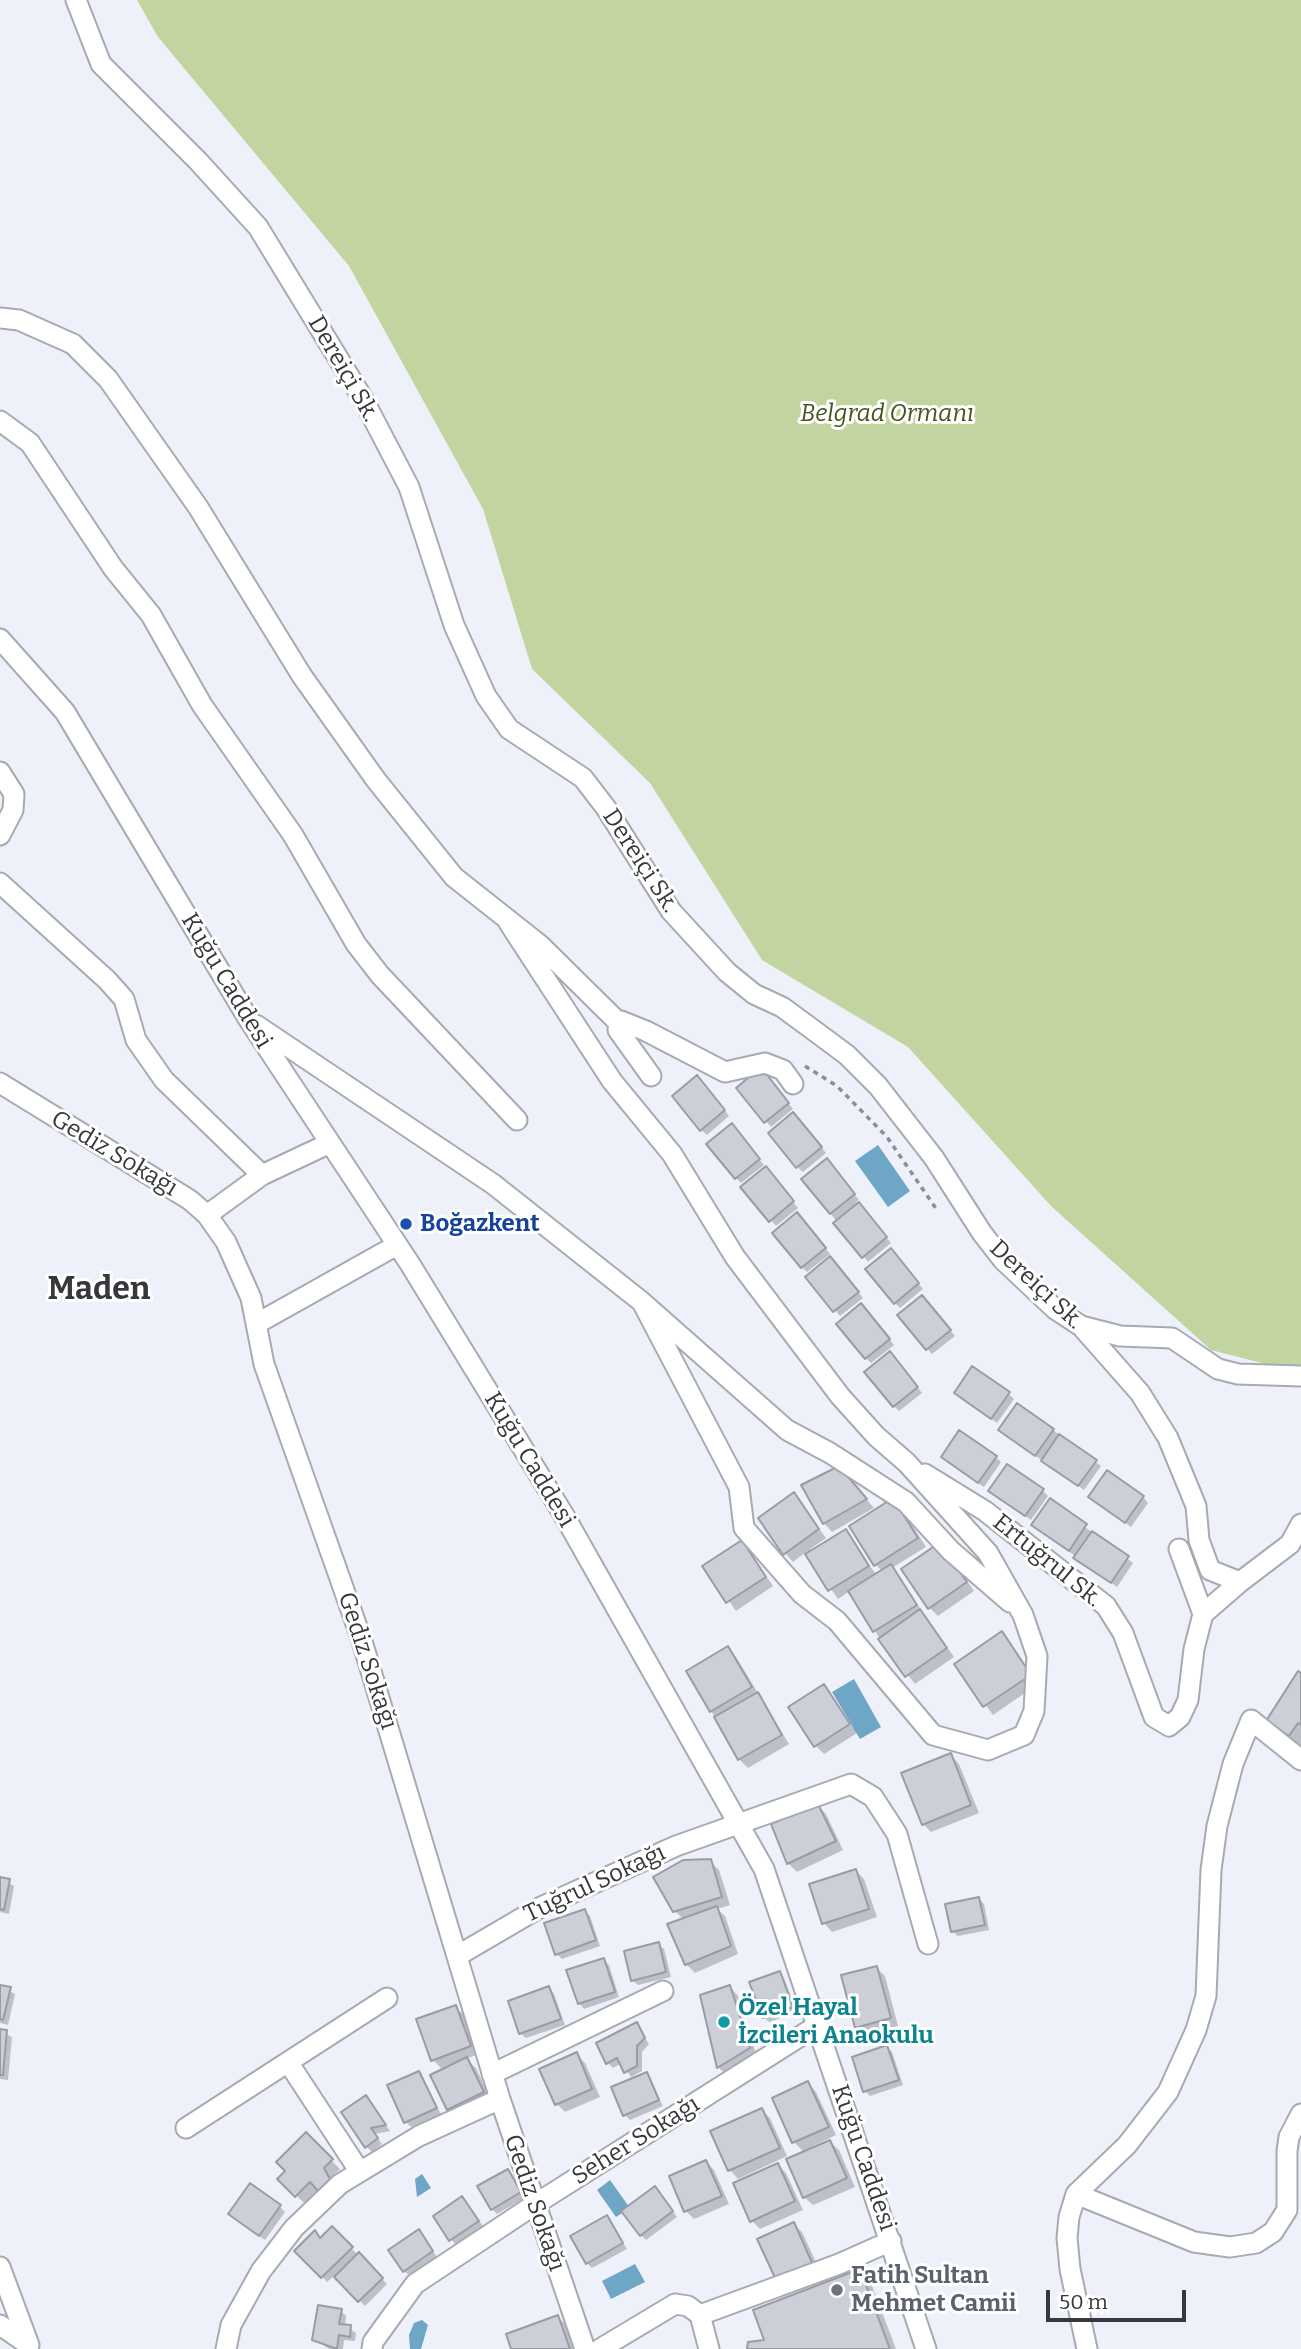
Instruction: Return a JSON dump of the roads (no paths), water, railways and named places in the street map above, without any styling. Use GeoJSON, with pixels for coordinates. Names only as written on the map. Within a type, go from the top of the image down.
{"type":"FeatureCollection","features":[{"type":"Feature","properties":{"kind":"street","name":"Dereiçi Sk."},"geometry":{"type":"LineString","coordinates":[[76,0],[101,64],[198,161],[258,227],[363,399],[409,487],[454,625],[486,696],[509,729],[583,778],[606,808],[671,911],[727,972],[754,994],[782,1007],[847,1055],[878,1086],[934,1158],[982,1233],[1003,1259],[1055,1309],[1081,1326],[1140,1393],[1168,1438],[1196,1506],[1199,1540],[1210,1570],[1240,1582]]}},
{"type":"Feature","properties":{"kind":"street"},"geometry":{"type":"LineString","coordinates":[[0,318],[19,320],[73,344],[108,379],[198,507],[302,676],[376,780],[454,877],[540,945],[619,1023]]}},
{"type":"Feature","properties":{"kind":"street"},"geometry":{"type":"LineString","coordinates":[[0,421],[30,443],[114,568],[152,615],[202,705],[293,835],[356,943],[380,975],[517,1120]]}},
{"type":"Feature","properties":{"kind":"street","name":"Kuğu Caddesi"},"geometry":{"type":"LineString","coordinates":[[0,639],[65,712],[249,1020],[397,1245],[565,1517],[764,1868],[926,2349]]}},
{"type":"Feature","properties":{"kind":"street"},"geometry":{"type":"LineString","coordinates":[[0,772],[15,794],[13,810],[0,835]]}},
{"type":"Feature","properties":{"kind":"street"},"geometry":{"type":"LineString","coordinates":[[0,883],[107,980],[124,999],[136,1040],[164,1080],[262,1175]]}},
{"type":"Feature","properties":{"kind":"street"},"geometry":{"type":"LineString","coordinates":[[509,923],[612,1081],[672,1154],[735,1257],[840,1396],[876,1436],[907,1463],[988,1553],[1023,1615],[1037,1656],[1034,1711],[1024,1735],[988,1750],[933,1735],[837,1621],[802,1594],[744,1528],[739,1488],[642,1302]]}},
{"type":"Feature","properties":{"kind":"street"},"geometry":{"type":"LineString","coordinates":[[249,1020],[492,1184],[642,1302],[787,1430],[830,1453],[906,1502],[951,1551],[1023,1615]]}},
{"type":"Feature","properties":{"kind":"street"},"geometry":{"type":"LineString","coordinates":[[619,1023],[621,1021],[646,1031],[725,1072],[765,1063],[783,1070],[793,1084]]}},
{"type":"Feature","properties":{"kind":"street"},"geometry":{"type":"LineString","coordinates":[[619,1023],[618,1030],[651,1076]]}},
{"type":"Feature","properties":{"kind":"street","name":"Gediz Sokağı"},"geometry":{"type":"LineString","coordinates":[[0,1083],[190,1200],[207,1215],[226,1242],[251,1298],[264,1364],[361,1638],[492,2074],[584,2349]]}},
{"type":"Feature","properties":{"kind":"street"},"geometry":{"type":"LineString","coordinates":[[207,1215],[262,1175],[330,1143]]}},
{"type":"Feature","properties":{"kind":"street"},"geometry":{"type":"LineString","coordinates":[[256,1324],[397,1245]]}},
{"type":"Feature","properties":{"kind":"street"},"geometry":{"type":"LineString","coordinates":[[1081,1326],[1120,1336],[1171,1338],[1218,1369],[1238,1374],[1301,1376]]}},
{"type":"Feature","properties":{"kind":"street","name":"Ertuğrul Sk."},"geometry":{"type":"LineString","coordinates":[[907,1463],[985,1511],[1105,1606],[1122,1633],[1154,1717],[1169,1726],[1180,1717],[1188,1700],[1194,1649],[1203,1614]]}},
{"type":"Feature","properties":{"kind":"street"},"geometry":{"type":"LineString","coordinates":[[1179,1549],[1203,1614],[1290,1544],[1301,1524]]}},
{"type":"Feature","properties":{"kind":"street"},"geometry":{"type":"LineString","coordinates":[[1087,2349],[1070,2269],[1067,2238],[1076,2194],[1147,2121],[1182,2066],[1196,2030],[1206,1996],[1211,1870],[1217,1826],[1233,1764],[1251,1720],[1301,1760]]}},
{"type":"Feature","properties":{"kind":"street","name":"Tuğrul Sokağı"},"geometry":{"type":"LineString","coordinates":[[457,1956],[539,1908],[676,1846],[851,1784],[873,1797],[897,1834],[928,1944]]}},
{"type":"Feature","properties":{"kind":"street"},"geometry":{"type":"LineString","coordinates":[[492,2074],[663,1991]]}},
{"type":"Feature","properties":{"kind":"street"},"geometry":{"type":"LineString","coordinates":[[186,2127],[387,1998]]}},
{"type":"Feature","properties":{"kind":"street","name":"Seher Sokağı"},"geometry":{"type":"LineString","coordinates":[[372,2349],[373,2343],[415,2284],[534,2205],[818,2025]]}},
{"type":"Feature","properties":{"kind":"street"},"geometry":{"type":"LineString","coordinates":[[288,2062],[360,2172]]}},
{"type":"Feature","properties":{"kind":"street"},"geometry":{"type":"LineString","coordinates":[[226,2349],[231,2325],[261,2272],[294,2228],[340,2184],[419,2136],[500,2099]]}},
{"type":"Feature","properties":{"kind":"street"},"geometry":{"type":"LineString","coordinates":[[1076,2194],[1194,2242],[1221,2247],[1247,2246],[1273,2232],[1287,2210],[1289,2137],[1301,2113]]}},
{"type":"Feature","properties":{"kind":"street"},"geometry":{"type":"LineString","coordinates":[[700,2315],[839,2264],[891,2241]]}},
{"type":"Feature","properties":{"kind":"street"},"geometry":{"type":"LineString","coordinates":[[0,2267],[29,2345],[0,2325]]}},
{"type":"Feature","properties":{"kind":"street"},"geometry":{"type":"LineString","coordinates":[[600,2349],[675,2304],[688,2306],[700,2315],[709,2349]]}},
{"type":"Feature","properties":{"kind":"water"},"geometry":{"type":"Polygon","coordinates":[[[878,1145],[910,1191],[888,1207],[855,1161],[878,1145]]]}},
{"type":"Feature","properties":{"kind":"water"},"geometry":{"type":"Polygon","coordinates":[[[854,1679],[881,1727],[860,1739],[832,1692],[854,1679]]]}},
{"type":"Feature","properties":{"kind":"water"},"geometry":{"type":"Polygon","coordinates":[[[422,2174],[431,2188],[417,2197],[415,2179],[422,2174]]]}},
{"type":"Feature","properties":{"kind":"water"},"geometry":{"type":"Polygon","coordinates":[[[610,2180],[630,2208],[616,2217],[597,2190],[610,2180]]]}},
{"type":"Feature","properties":{"kind":"water"},"geometry":{"type":"Polygon","coordinates":[[[635,2264],[645,2282],[611,2299],[602,2281],[635,2264]]]}},
{"type":"Feature","properties":{"kind":"water"},"geometry":{"type":"Polygon","coordinates":[[[422,2320],[428,2325],[421,2349],[410,2349],[409,2335],[414,2323],[422,2320]]]}},
{"type":"Feature","properties":{"kind":"place","name":"Boğazkent"},"geometry":{"type":"Point","coordinates":[406,1224]}},
{"type":"Feature","properties":{"kind":"place","name":"Özel Hayal İzcileri Anaokulu"},"geometry":{"type":"Point","coordinates":[724,2022]}},
{"type":"Feature","properties":{"kind":"place","name":"Fatih Sultan Mehmet Camii"},"geometry":{"type":"Point","coordinates":[837,2290]}},
{"type":"Feature","properties":{"kind":"district","name":"Maden"},"geometry":{"type":"Point","coordinates":[99,1290]}},
{"type":"Feature","properties":{"kind":"park label","name":"Belgrad Ormanı"},"geometry":{"type":"Point","coordinates":[887,414]}}]}
